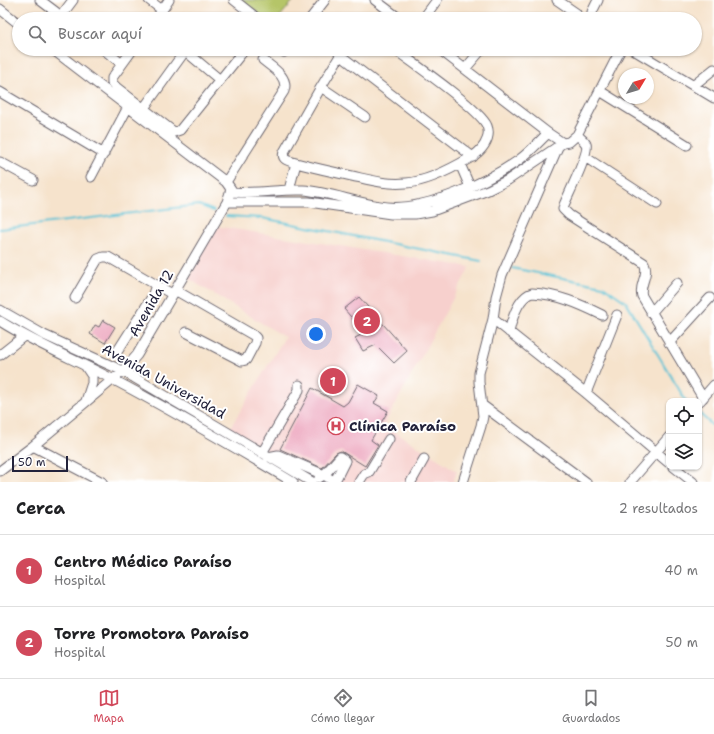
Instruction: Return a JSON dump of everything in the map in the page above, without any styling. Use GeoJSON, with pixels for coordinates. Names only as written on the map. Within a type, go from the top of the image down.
{"type":"FeatureCollection","features":[{"type":"Feature","properties":{"kind":"street"},"geometry":{"type":"LineString","coordinates":[[40,0],[55,12]]}},
{"type":"Feature","properties":{"kind":"street"},"geometry":{"type":"LineString","coordinates":[[67,12],[74,0]]}},
{"type":"Feature","properties":{"kind":"street"},"geometry":{"type":"LineString","coordinates":[[149,0],[162,10],[169,0]]}},
{"type":"Feature","properties":{"kind":"street"},"geometry":{"type":"LineString","coordinates":[[234,0],[249,12]]}},
{"type":"Feature","properties":{"kind":"street"},"geometry":{"type":"LineString","coordinates":[[316,12],[325,0]]}},
{"type":"Feature","properties":{"kind":"street"},"geometry":{"type":"LineString","coordinates":[[375,0],[391,12]]}},
{"type":"Feature","properties":{"kind":"street"},"geometry":{"type":"LineString","coordinates":[[428,12],[437,0]]}},
{"type":"Feature","properties":{"kind":"street"},"geometry":{"type":"LineString","coordinates":[[557,0],[575,12]]}},
{"type":"Feature","properties":{"kind":"street"},"geometry":{"type":"LineString","coordinates":[[0,9],[12,18]]}},
{"type":"Feature","properties":{"kind":"street"},"geometry":{"type":"LineString","coordinates":[[61,56],[226,182],[231,189],[230,192],[250,194],[289,190],[315,192],[385,207],[399,208],[434,200],[470,187],[530,152],[548,133]]}},
{"type":"Feature","properties":{"kind":"street"},"geometry":{"type":"LineString","coordinates":[[112,56],[122,64]]}},
{"type":"Feature","properties":{"kind":"street"},"geometry":{"type":"LineString","coordinates":[[128,56],[112,78],[112,83],[174,132],[180,130],[239,56]]}},
{"type":"Feature","properties":{"kind":"street"},"geometry":{"type":"LineString","coordinates":[[144,108],[180,56]]}},
{"type":"Feature","properties":{"kind":"street"},"geometry":{"type":"LineString","coordinates":[[191,56],[220,80]]}},
{"type":"Feature","properties":{"kind":"street"},"geometry":{"type":"LineString","coordinates":[[339,56],[320,87],[283,155],[286,160],[296,163],[393,184],[419,181],[460,164],[473,157],[484,146],[488,133],[487,125],[471,107],[403,56]]}},
{"type":"Feature","properties":{"kind":"street"},"geometry":{"type":"LineString","coordinates":[[347,56],[473,157]]}},
{"type":"Feature","properties":{"kind":"street"},"geometry":{"type":"LineString","coordinates":[[449,56],[561,144]]}},
{"type":"Feature","properties":{"kind":"street"},"geometry":{"type":"LineString","coordinates":[[465,68],[476,56]]}},
{"type":"Feature","properties":{"kind":"street"},"geometry":{"type":"LineString","coordinates":[[227,202],[309,202],[391,214],[415,214],[432,211],[488,190],[508,180],[561,144],[569,142],[577,136],[618,56]]}},
{"type":"Feature","properties":{"kind":"street"},"geometry":{"type":"LineString","coordinates":[[644,56],[713,95]]}},
{"type":"Feature","properties":{"kind":"street"},"geometry":{"type":"LineString","coordinates":[[226,182],[286,86],[281,76],[263,60]]}},
{"type":"Feature","properties":{"kind":"street"},"geometry":{"type":"LineString","coordinates":[[694,85],[714,69]]}},
{"type":"Feature","properties":{"kind":"street"},"geometry":{"type":"LineString","coordinates":[[320,87],[365,117]]}},
{"type":"Feature","properties":{"kind":"street"},"geometry":{"type":"LineString","coordinates":[[600,91],[687,145]]}},
{"type":"Feature","properties":{"kind":"street"},"geometry":{"type":"LineString","coordinates":[[0,92],[104,154]]}},
{"type":"Feature","properties":{"kind":"street"},"geometry":{"type":"LineString","coordinates":[[91,177],[128,107]]}},
{"type":"Feature","properties":{"kind":"street"},"geometry":{"type":"LineString","coordinates":[[577,136],[586,144],[585,157],[564,205],[564,209],[569,215],[644,264],[647,271],[640,293],[700,398]]}},
{"type":"Feature","properties":{"kind":"street"},"geometry":{"type":"LineString","coordinates":[[463,482],[483,416],[479,386],[479,373],[493,319],[496,297],[502,275],[561,144]]}},
{"type":"Feature","properties":{"kind":"street"},"geometry":{"type":"LineString","coordinates":[[585,157],[657,204]]}},
{"type":"Feature","properties":{"kind":"street"},"geometry":{"type":"LineString","coordinates":[[0,162],[33,180]]}},
{"type":"Feature","properties":{"kind":"street"},"geometry":{"type":"LineString","coordinates":[[289,190],[296,163]]}},
{"type":"Feature","properties":{"kind":"street"},"geometry":{"type":"LineString","coordinates":[[460,164],[470,187]]}},
{"type":"Feature","properties":{"kind":"street","name":"Avenida 12"},"geometry":{"type":"LineString","coordinates":[[0,471],[33,446],[113,380],[137,355],[227,202],[230,192]]}},
{"type":"Feature","properties":{"kind":"street"},"geometry":{"type":"LineString","coordinates":[[75,298],[98,259],[103,256],[108,257],[156,285],[173,292],[256,338],[246,360],[242,361],[186,332]]}},
{"type":"Feature","properties":{"kind":"street"},"geometry":{"type":"LineString","coordinates":[[651,313],[677,283]]}},
{"type":"Feature","properties":{"kind":"street"},"geometry":{"type":"LineString","coordinates":[[117,352],[152,297],[156,285]]}},
{"type":"Feature","properties":{"kind":"street"},"geometry":{"type":"LineString","coordinates":[[509,332],[520,302],[527,294],[532,293],[568,299],[602,315]]}},
{"type":"Feature","properties":{"kind":"street"},"geometry":{"type":"LineString","coordinates":[[669,343],[710,298]]}},
{"type":"Feature","properties":{"kind":"street","name":"Avenida Universidad"},"geometry":{"type":"LineString","coordinates":[[0,310],[44,335],[123,371],[313,482]]}},
{"type":"Feature","properties":{"kind":"street"},"geometry":{"type":"LineString","coordinates":[[586,393],[617,315]]}},
{"type":"Feature","properties":{"kind":"street"},"geometry":{"type":"LineString","coordinates":[[493,319],[586,393],[666,460]]}},
{"type":"Feature","properties":{"kind":"street","name":"Avenida Universidad"},"geometry":{"type":"LineString","coordinates":[[0,322],[24,336],[113,380],[192,422],[294,482]]}},
{"type":"Feature","properties":{"kind":"street"},"geometry":{"type":"LineString","coordinates":[[0,355],[24,336]]}},
{"type":"Feature","properties":{"kind":"street"},"geometry":{"type":"LineString","coordinates":[[85,366],[92,376],[92,383],[86,402]]}},
{"type":"Feature","properties":{"kind":"street"},"geometry":{"type":"LineString","coordinates":[[300,385],[299,390],[265,455],[278,455],[324,475],[335,482],[345,461],[343,458],[340,457],[324,475],[313,482]]}},
{"type":"Feature","properties":{"kind":"street"},"geometry":{"type":"LineString","coordinates":[[702,399],[714,385]]}},
{"type":"Feature","properties":{"kind":"street"},"geometry":{"type":"LineString","coordinates":[[482,405],[586,482]]}},
{"type":"Feature","properties":{"kind":"street"},"geometry":{"type":"LineString","coordinates":[[359,482],[364,474],[369,472],[388,439]]}},
{"type":"Feature","properties":{"kind":"street"},"geometry":{"type":"LineString","coordinates":[[630,482],[666,440]]}},
{"type":"Feature","properties":{"kind":"street"},"geometry":{"type":"LineString","coordinates":[[33,446],[102,482]]}},
{"type":"Feature","properties":{"kind":"street"},"geometry":{"type":"LineString","coordinates":[[411,482],[424,459]]}},
{"type":"Feature","properties":{"kind":"street"},"geometry":{"type":"LineString","coordinates":[[678,470],[693,482]]}},
{"type":"Feature","properties":{"kind":"shaded area"},"geometry":{"type":"Polygon","coordinates":[[[215,226],[470,267],[384,425],[457,471],[453,482],[320,482],[230,428],[285,337],[189,279],[215,226]]]}},
{"type":"Feature","properties":{"kind":"green space"},"geometry":{"type":"Polygon","coordinates":[[[241,0],[294,0],[284,12],[257,12],[241,0]]]}},
{"type":"Feature","properties":{"kind":"building"},"geometry":{"type":"Polygon","coordinates":[[[359,297],[407,351],[394,363],[376,345],[363,351],[355,338],[365,333],[344,309],[359,297]]]}},
{"type":"Feature","properties":{"kind":"building"},"geometry":{"type":"Polygon","coordinates":[[[103,320],[115,327],[105,343],[90,334],[95,325],[99,327],[103,320]]]}},
{"type":"Feature","properties":{"kind":"building","name":"Clínica Paraíso"},"geometry":{"type":"Polygon","coordinates":[[[358,384],[379,396],[374,403],[388,411],[371,440],[378,445],[365,466],[341,451],[336,453],[322,468],[280,449],[312,388],[343,406],[348,402],[358,384]]]}},
{"type":"Feature","properties":{"kind":"waterway"},"geometry":{"type":"LineString","coordinates":[[0,229],[199,205],[214,211]]}},
{"type":"Feature","properties":{"kind":"waterway"},"geometry":{"type":"LineString","coordinates":[[226,216],[262,218],[481,261]]}},
{"type":"Feature","properties":{"kind":"waterway"},"geometry":{"type":"LineString","coordinates":[[512,268],[603,286],[626,302],[684,398]]}},
{"type":"Feature","properties":{"kind":"waterway"},"geometry":{"type":"LineString","coordinates":[[702,416],[714,427]]}},
{"type":"Feature","properties":{"kind":"place","name":"Torre Promotora Paraíso"},"geometry":{"type":"Point","coordinates":[367,321]}},
{"type":"Feature","properties":{"kind":"place","name":"Centro Médico Paraíso"},"geometry":{"type":"Point","coordinates":[333,381]}},
{"type":"Feature","properties":{"kind":"place","name":"Clínica Paraíso"},"geometry":{"type":"Point","coordinates":[336,426]}}]}
